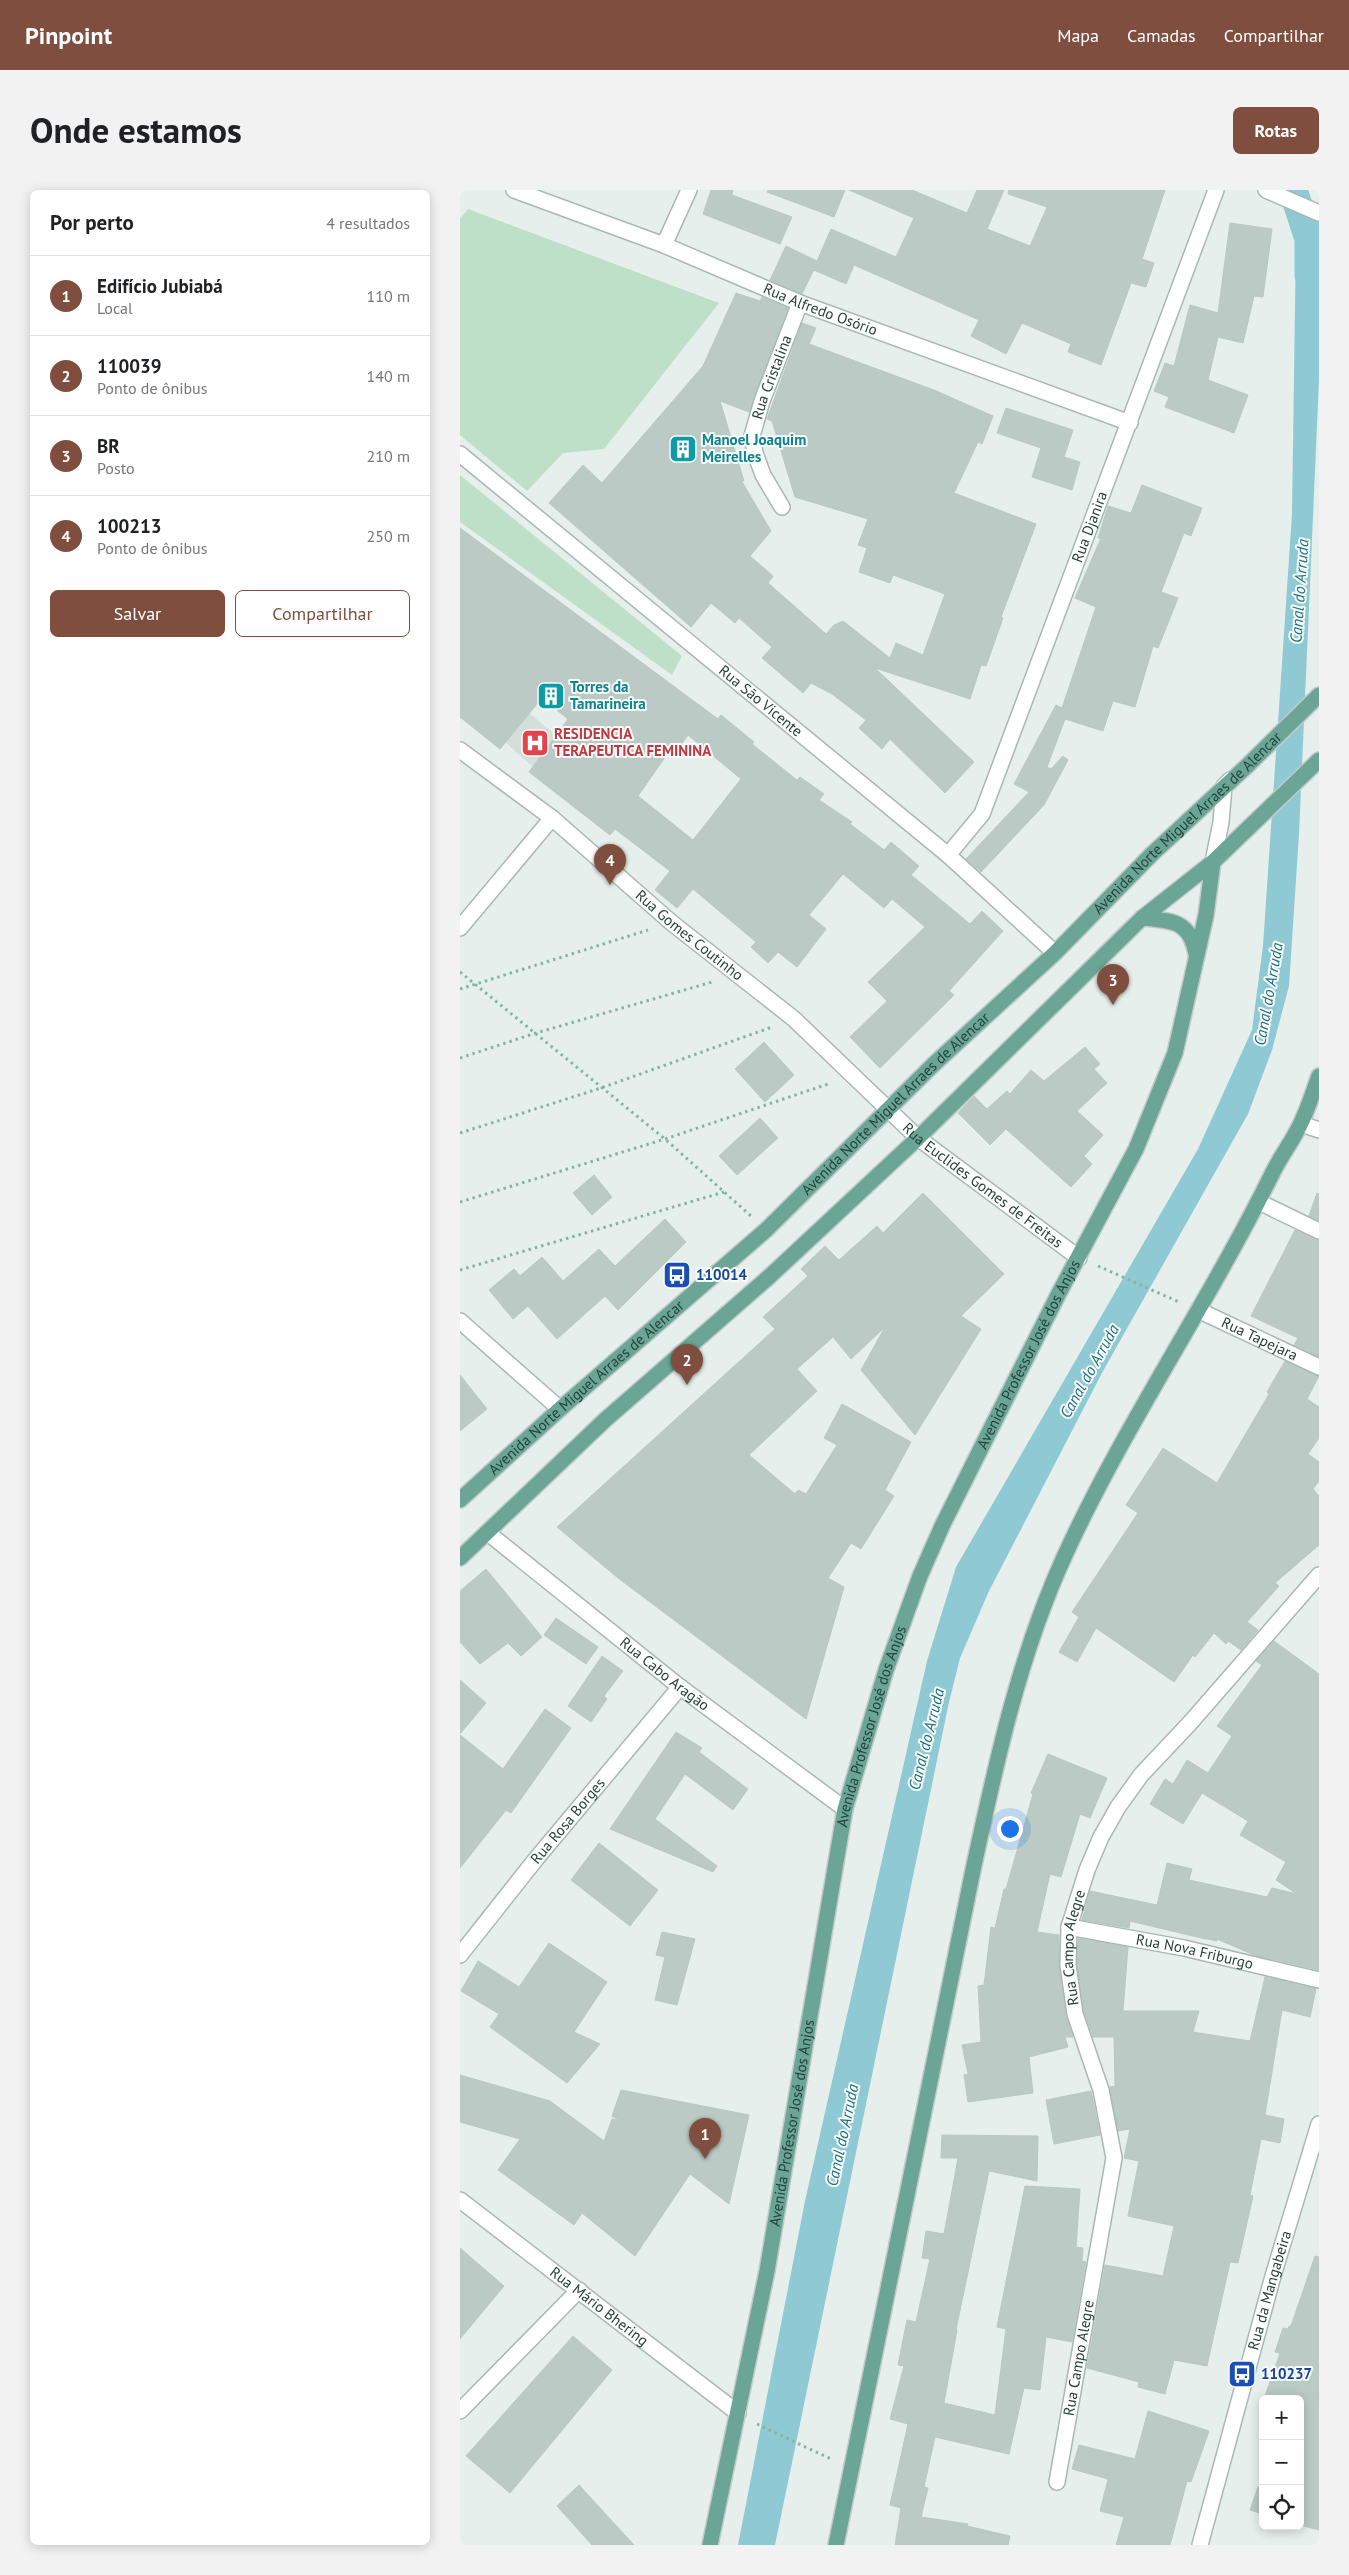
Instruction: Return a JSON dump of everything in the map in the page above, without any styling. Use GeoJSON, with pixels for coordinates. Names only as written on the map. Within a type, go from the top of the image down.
{"type":"FeatureCollection","features":[{"type":"Feature","properties":{"kind":"main road","name":"Avenida Norte Miguel Arraes de Alencar"},"geometry":{"type":"LineString","coordinates":[[460,1500],[560,1409],[766,1230],[891,1109],[934,1064],[1055,953],[1152,854],[1319,695]]}},
{"type":"Feature","properties":{"kind":"main road"},"geometry":{"type":"LineString","coordinates":[[1213,868],[1247,829],[1319,760]]}},
{"type":"Feature","properties":{"kind":"main road"},"geometry":{"type":"LineString","coordinates":[[460,1558],[605,1420],[770,1276],[918,1138],[1142,918],[1213,868],[1313,778]]}},
{"type":"Feature","properties":{"kind":"main road","name":"Avenida Professor José dos Anjos"},"geometry":{"type":"LineString","coordinates":[[709,2543],[738,2413],[770,2251],[845,1809],[886,1670],[920,1576],[943,1524],[1136,1149],[1175,1053],[1197,960],[1213,868]]}},
{"type":"Feature","properties":{"kind":"main road","name":"Avenida Professor José dos Anjos"},"geometry":{"type":"LineString","coordinates":[[1142,918],[1163,920],[1184,928],[1192,937],[1197,960]]}},
{"type":"Feature","properties":{"kind":"main road"},"geometry":{"type":"LineString","coordinates":[[836,2545],[973,1870],[996,1765],[1027,1650],[1064,1556],[1118,1450],[1259,1202],[1273,1172],[1301,1124],[1319,1076]]}},
{"type":"Feature","properties":{"kind":"street","name":"Rua Alfredo Osório"},"geometry":{"type":"LineString","coordinates":[[514,190],[664,245],[800,303],[1130,423]]}},
{"type":"Feature","properties":{"kind":"street"},"geometry":{"type":"LineString","coordinates":[[664,245],[689,190]]}},
{"type":"Feature","properties":{"kind":"street","name":"Rua Djanira"},"geometry":{"type":"LineString","coordinates":[[948,855],[982,814],[1216,190]]}},
{"type":"Feature","properties":{"kind":"street"},"geometry":{"type":"LineString","coordinates":[[1266,190],[1319,213]]}},
{"type":"Feature","properties":{"kind":"street","name":"Rua Cristalina"},"geometry":{"type":"LineString","coordinates":[[782,507],[763,476],[755,453],[752,436],[762,401],[800,303]]}},
{"type":"Feature","properties":{"kind":"street","name":"Rua São Vicente"},"geometry":{"type":"LineString","coordinates":[[460,454],[948,855],[1055,953]]}},
{"type":"Feature","properties":{"kind":"street"},"geometry":{"type":"LineString","coordinates":[[1224,786],[1319,687]]}},
{"type":"Feature","properties":{"kind":"street","name":"Rua Gomes Coutinho"},"geometry":{"type":"LineString","coordinates":[[460,750],[552,818],[672,923],[794,1019],[891,1109]]}},
{"type":"Feature","properties":{"kind":"street","name":"Avenida Professor José dos Anjos"},"geometry":{"type":"LineString","coordinates":[[1213,868],[1221,822],[1224,786]]}},
{"type":"Feature","properties":{"kind":"street"},"geometry":{"type":"LineString","coordinates":[[460,928],[552,818]]}},
{"type":"Feature","properties":{"kind":"street","name":"Rua Euclides Gomes de Freitas"},"geometry":{"type":"LineString","coordinates":[[891,1109],[918,1138],[1079,1258]]}},
{"type":"Feature","properties":{"kind":"street"},"geometry":{"type":"LineString","coordinates":[[1301,1124],[1319,1130]]}},
{"type":"Feature","properties":{"kind":"street"},"geometry":{"type":"LineString","coordinates":[[1259,1202],[1319,1231]]}},
{"type":"Feature","properties":{"kind":"street","name":"Rua Tapejara"},"geometry":{"type":"LineString","coordinates":[[1198,1310],[1319,1367]]}},
{"type":"Feature","properties":{"kind":"street"},"geometry":{"type":"LineString","coordinates":[[460,1321],[560,1409]]}},
{"type":"Feature","properties":{"kind":"street","name":"Rua Cabo Aragão"},"geometry":{"type":"LineString","coordinates":[[488,1533],[680,1687],[845,1809]]}},
{"type":"Feature","properties":{"kind":"street","name":"Rua Campo Alegre"},"geometry":{"type":"LineString","coordinates":[[1057,2482],[1114,2158],[1101,2090],[1075,2014],[1068,1965],[1069,1928],[1087,1870],[1100,1837],[1118,1807],[1142,1775],[1190,1724],[1319,1575]]}},
{"type":"Feature","properties":{"kind":"street","name":"Rua Rosa Borges"},"geometry":{"type":"LineString","coordinates":[[460,1956],[536,1859],[680,1687]]}},
{"type":"Feature","properties":{"kind":"street","name":"Rua Nova Friburgo"},"geometry":{"type":"LineString","coordinates":[[1069,1928],[1184,1948],[1319,1980]]}},
{"type":"Feature","properties":{"kind":"street","name":"Rua da Mangabeira"},"geometry":{"type":"LineString","coordinates":[[1200,2545],[1273,2276],[1319,2124]]}},
{"type":"Feature","properties":{"kind":"street","name":"Rua Mário Bhering"},"geometry":{"type":"LineString","coordinates":[[460,2200],[738,2413]]}},
{"type":"Feature","properties":{"kind":"street"},"geometry":{"type":"LineString","coordinates":[[460,2411],[579,2290]]}},
{"type":"Feature","properties":{"kind":"path"},"geometry":{"type":"LineString","coordinates":[[460,989],[672,923]]}},
{"type":"Feature","properties":{"kind":"path"},"geometry":{"type":"LineString","coordinates":[[460,972],[665,1139],[766,1230]]}},
{"type":"Feature","properties":{"kind":"path"},"geometry":{"type":"LineString","coordinates":[[460,1058],[536,1033],[737,974]]}},
{"type":"Feature","properties":{"kind":"path"},"geometry":{"type":"LineString","coordinates":[[460,1133],[601,1088],[794,1019]]}},
{"type":"Feature","properties":{"kind":"path"},"geometry":{"type":"LineString","coordinates":[[460,1202],[665,1139],[854,1075]]}},
{"type":"Feature","properties":{"kind":"path"},"geometry":{"type":"LineString","coordinates":[[460,1270],[724,1192]]}},
{"type":"Feature","properties":{"kind":"path"},"geometry":{"type":"LineString","coordinates":[[1079,1258],[1198,1310]]}},
{"type":"Feature","properties":{"kind":"path"},"geometry":{"type":"LineString","coordinates":[[754,2423],[852,2468]]}},
{"type":"Feature","properties":{"kind":"shaded area","name":"RESIDENCIA TERAPEUTICA FEMININA"},"geometry":{"type":"Polygon","coordinates":[[[514,700],[579,755],[554,785],[491,730],[514,700]]]}},
{"type":"Feature","properties":{"kind":"green space"},"geometry":{"type":"Polygon","coordinates":[[[468,209],[719,303],[604,449],[563,453],[527,491],[460,435],[460,219],[468,209]]]}},
{"type":"Feature","properties":{"kind":"green space"},"geometry":{"type":"Polygon","coordinates":[[[460,475],[682,656],[672,675],[460,522],[460,475]]]}},
{"type":"Feature","properties":{"kind":"water"},"geometry":{"type":"Polygon","coordinates":[[[1319,235],[1319,380],[1299,834],[1289,986],[1272,1050],[1248,1114],[1103,1371],[989,1591],[960,1658],[949,1702],[775,2545],[738,2545],[805,2201],[927,1661],[956,1567],[1198,1149],[1252,1030],[1263,946],[1292,514],[1296,238],[1319,235]]]}},
{"type":"Feature","properties":{"kind":"building"},"geometry":{"type":"Polygon","coordinates":[[[711,190],[733,190],[732,195],[792,217],[780,244],[703,214],[711,190]]]}},
{"type":"Feature","properties":{"kind":"building"},"geometry":{"type":"Polygon","coordinates":[[[768,190],[845,190],[834,217],[767,192],[768,190]]]}},
{"type":"Feature","properties":{"kind":"building"},"geometry":{"type":"Polygon","coordinates":[[[849,190],[912,190],[967,213],[977,190],[1004,190],[987,229],[1030,246],[1047,207],[1008,194],[1009,190],[1165,190],[1142,259],[1154,263],[1146,287],[1131,283],[1101,365],[1068,352],[1071,344],[1022,323],[1006,354],[971,336],[979,320],[854,265],[846,284],[814,270],[817,263],[802,294],[770,280],[786,246],[817,261],[831,229],[896,257],[914,218],[849,190]]]}},
{"type":"Feature","properties":{"kind":"building"},"geometry":{"type":"Polygon","coordinates":[[[1230,223],[1272,229],[1263,297],[1254,296],[1243,343],[1218,337],[1208,380],[1248,395],[1234,433],[1165,407],[1169,397],[1154,391],[1165,363],[1174,366],[1190,305],[1218,313],[1230,223]]]}},
{"type":"Feature","properties":{"kind":"building"},"geometry":{"type":"Polygon","coordinates":[[[736,293],[760,301],[762,297],[788,308],[749,412],[720,401],[744,481],[741,480],[771,531],[750,556],[773,576],[768,583],[826,634],[834,625],[843,621],[890,658],[896,643],[923,655],[945,594],[893,575],[890,583],[859,572],[867,548],[858,545],[868,519],[795,497],[772,421],[767,419],[802,323],[816,328],[809,344],[934,390],[993,416],[982,444],[978,442],[954,493],[1036,524],[1001,617],[1003,618],[986,666],[981,665],[970,699],[875,668],[974,762],[945,793],[890,739],[882,749],[859,728],[866,720],[832,694],[811,683],[803,693],[762,658],[772,647],[739,618],[735,623],[711,603],[691,627],[549,503],[583,465],[602,483],[703,366],[736,293]]]}},
{"type":"Feature","properties":{"kind":"building"},"geometry":{"type":"Polygon","coordinates":[[[1006,408],[1073,430],[1064,457],[1080,462],[1072,490],[1032,477],[1041,448],[997,433],[1006,408]]]}},
{"type":"Feature","properties":{"kind":"building"},"geometry":{"type":"Polygon","coordinates":[[[1142,485],[1202,508],[1191,536],[1184,533],[1161,592],[1178,598],[1158,648],[1153,646],[1135,707],[1113,701],[1103,731],[1065,719],[1047,767],[1051,769],[1063,756],[1068,760],[1044,805],[981,872],[966,859],[1029,792],[1014,784],[1056,705],[1062,708],[1096,607],[1075,598],[1101,538],[1098,538],[1108,506],[1131,513],[1142,485]]]}},
{"type":"Feature","properties":{"kind":"building"},"geometry":{"type":"Polygon","coordinates":[[[460,528],[718,719],[721,715],[754,742],[752,744],[797,780],[800,777],[824,794],[819,800],[852,822],[850,824],[884,850],[891,842],[919,866],[911,875],[970,924],[982,911],[1003,931],[949,991],[954,995],[880,1068],[850,1037],[887,1001],[868,982],[925,927],[892,899],[884,908],[843,874],[809,915],[826,929],[797,967],[778,952],[768,963],[751,947],[756,942],[693,889],[677,908],[655,890],[670,871],[615,829],[610,835],[529,772],[568,719],[542,698],[500,749],[460,717],[460,528]],[[688,735],[672,757],[668,753],[638,796],[693,840],[741,779],[688,735]]]}},
{"type":"Feature","properties":{"kind":"building"},"geometry":{"type":"Polygon","coordinates":[[[764,1042],[794,1075],[765,1102],[735,1069],[764,1042]]]}},
{"type":"Feature","properties":{"kind":"building"},"geometry":{"type":"Polygon","coordinates":[[[1085,1047],[1100,1064],[1094,1069],[1107,1083],[1077,1111],[1103,1135],[1084,1156],[1092,1164],[1071,1187],[1006,1129],[990,1145],[958,1113],[974,1096],[987,1109],[1007,1091],[1010,1094],[1031,1070],[1044,1081],[1085,1047]]]}},
{"type":"Feature","properties":{"kind":"building"},"geometry":{"type":"Polygon","coordinates":[[[760,1118],[778,1138],[737,1175],[719,1156],[760,1118]]]}},
{"type":"Feature","properties":{"kind":"building"},"geometry":{"type":"Polygon","coordinates":[[[594,1175],[612,1197],[592,1215],[573,1193],[594,1175]]]}},
{"type":"Feature","properties":{"kind":"building"},"geometry":{"type":"Polygon","coordinates":[[[923,1193],[1004,1274],[961,1316],[981,1329],[915,1435],[861,1370],[885,1327],[851,1359],[833,1337],[797,1369],[817,1391],[749,1455],[795,1494],[798,1490],[806,1494],[837,1445],[824,1438],[842,1404],[911,1442],[885,1490],[894,1496],[861,1549],[851,1543],[828,1578],[844,1587],[806,1719],[618,1578],[557,1527],[775,1329],[763,1317],[808,1276],[801,1269],[825,1246],[839,1260],[877,1226],[883,1233],[923,1193]]]}},
{"type":"Feature","properties":{"kind":"building"},"geometry":{"type":"Polygon","coordinates":[[[1317,1193],[1319,1194],[1319,1221],[1309,1216],[1317,1193]]]}},
{"type":"Feature","properties":{"kind":"building"},"geometry":{"type":"Polygon","coordinates":[[[665,1219],[686,1242],[618,1310],[605,1296],[557,1339],[528,1306],[513,1319],[489,1290],[514,1269],[520,1276],[542,1257],[563,1281],[599,1249],[615,1266],[665,1219]]]}},
{"type":"Feature","properties":{"kind":"building"},"geometry":{"type":"Polygon","coordinates":[[[1295,1230],[1319,1240],[1319,1357],[1294,1345],[1298,1338],[1251,1316],[1295,1230]]]}},
{"type":"Feature","properties":{"kind":"building"},"geometry":{"type":"Polygon","coordinates":[[[1285,1361],[1319,1376],[1307,1399],[1319,1407],[1319,1438],[1308,1454],[1319,1462],[1319,1481],[1313,1489],[1319,1496],[1319,1545],[1275,1583],[1279,1586],[1247,1622],[1258,1630],[1241,1650],[1228,1641],[1226,1644],[1214,1633],[1195,1657],[1193,1655],[1174,1682],[1096,1628],[1077,1662],[1059,1652],[1079,1617],[1072,1612],[1138,1513],[1126,1505],[1163,1448],[1217,1483],[1269,1394],[1267,1392],[1285,1361]]]}},
{"type":"Feature","properties":{"kind":"building"},"geometry":{"type":"Polygon","coordinates":[[[460,1375],[487,1409],[460,1431],[460,1375]]]}},
{"type":"Feature","properties":{"kind":"building"},"geometry":{"type":"Polygon","coordinates":[[[486,1569],[542,1637],[521,1656],[508,1643],[480,1664],[460,1642],[460,1591],[486,1569]]]}},
{"type":"Feature","properties":{"kind":"building"},"geometry":{"type":"Polygon","coordinates":[[[556,1618],[598,1647],[586,1664],[544,1635],[556,1618]]]}},
{"type":"Feature","properties":{"kind":"building"},"geometry":{"type":"Polygon","coordinates":[[[1274,1641],[1319,1674],[1319,1970],[1254,1955],[1217,1939],[1217,1941],[1197,1937],[1130,1921],[1129,1928],[1082,1920],[1090,1891],[1157,1905],[1167,1863],[1192,1869],[1189,1880],[1267,1897],[1272,1888],[1297,1894],[1276,1880],[1286,1862],[1240,1835],[1248,1821],[1202,1793],[1183,1824],[1150,1804],[1165,1779],[1173,1784],[1187,1760],[1208,1773],[1232,1736],[1217,1726],[1262,1665],[1256,1661],[1274,1641]]]}},
{"type":"Feature","properties":{"kind":"building"},"geometry":{"type":"Polygon","coordinates":[[[602,1656],[623,1671],[604,1696],[607,1699],[591,1722],[568,1706],[602,1656]]]}},
{"type":"Feature","properties":{"kind":"building"},"geometry":{"type":"Polygon","coordinates":[[[460,1680],[486,1703],[460,1734],[460,1680]]]}},
{"type":"Feature","properties":{"kind":"building"},"geometry":{"type":"Polygon","coordinates":[[[545,1709],[571,1728],[511,1813],[506,1810],[460,1868],[460,1735],[503,1769],[545,1709]]]}},
{"type":"Feature","properties":{"kind":"building"},"geometry":{"type":"Polygon","coordinates":[[[676,1732],[702,1748],[699,1752],[748,1789],[733,1810],[685,1774],[655,1819],[717,1866],[713,1872],[610,1829],[676,1732]]]}},
{"type":"Feature","properties":{"kind":"building"},"geometry":{"type":"Polygon","coordinates":[[[1048,1754],[1107,1778],[1090,1818],[1080,1814],[1061,1877],[1050,1874],[1037,1932],[1059,1935],[1059,1966],[1066,2016],[1073,2037],[1065,2037],[1068,2047],[1029,2057],[1033,2093],[968,2102],[964,2075],[968,2074],[962,2045],[981,2042],[978,1986],[984,1985],[991,1927],[995,1928],[1004,1889],[1006,1889],[1033,1794],[1031,1793],[1048,1754]]]}},
{"type":"Feature","properties":{"kind":"building"},"geometry":{"type":"Polygon","coordinates":[[[599,1843],[658,1890],[630,1926],[571,1880],[599,1843]]]}},
{"type":"Feature","properties":{"kind":"building"},"geometry":{"type":"Polygon","coordinates":[[[662,1932],[695,1939],[677,2005],[655,2000],[665,1957],[656,1955],[662,1932]]]}},
{"type":"Feature","properties":{"kind":"building"},"geometry":{"type":"Polygon","coordinates":[[[1078,1938],[1128,1947],[1123,2011],[1199,2011],[1193,2032],[1250,2041],[1265,1977],[1316,1989],[1310,2017],[1282,2010],[1265,2115],[1284,2119],[1280,2143],[1261,2139],[1250,2195],[1253,2196],[1238,2263],[1230,2262],[1207,2366],[1174,2360],[1165,2394],[1138,2387],[1139,2382],[1087,2368],[1105,2265],[1163,2276],[1174,2226],[1128,2216],[1139,2161],[1124,2158],[1130,2129],[1118,2131],[1110,2087],[1115,2086],[1114,2037],[1093,2037],[1084,2012],[1077,1964],[1078,1938]]]}},
{"type":"Feature","properties":{"kind":"building"},"geometry":{"type":"Polygon","coordinates":[[[549,1943],[607,1982],[574,2032],[600,2044],[567,2083],[490,2027],[499,2014],[461,1991],[478,1961],[519,1987],[549,1943]]]}},
{"type":"Feature","properties":{"kind":"building"},"geometry":{"type":"Polygon","coordinates":[[[460,2075],[550,2101],[604,2141],[612,2119],[620,2121],[612,2116],[621,2090],[749,2115],[729,2204],[690,2174],[635,2256],[582,2213],[574,2225],[498,2170],[520,2139],[460,2122],[460,2075]]]}},
{"type":"Feature","properties":{"kind":"building"},"geometry":{"type":"Polygon","coordinates":[[[1091,2091],[1100,2135],[1054,2144],[1046,2100],[1091,2091]]]}},
{"type":"Feature","properties":{"kind":"building"},"geometry":{"type":"Polygon","coordinates":[[[942,2135],[1038,2136],[1037,2181],[989,2171],[956,2330],[944,2403],[995,2415],[1006,2329],[997,2327],[1025,2186],[1080,2189],[1076,2247],[1083,2248],[1082,2261],[1086,2262],[1072,2342],[1046,2337],[1040,2390],[1024,2388],[1009,2454],[935,2437],[924,2487],[928,2488],[921,2517],[968,2524],[967,2526],[1010,2536],[1008,2545],[895,2545],[901,2508],[890,2505],[908,2424],[890,2419],[904,2366],[898,2365],[907,2320],[916,2322],[930,2259],[922,2258],[926,2231],[944,2234],[958,2158],[941,2158],[942,2135]]]}},
{"type":"Feature","properties":{"kind":"building"},"geometry":{"type":"Polygon","coordinates":[[[460,2248],[504,2286],[460,2339],[460,2248]]]}},
{"type":"Feature","properties":{"kind":"building"},"geometry":{"type":"Polygon","coordinates":[[[1315,2256],[1319,2257],[1319,2530],[1304,2526],[1304,2395],[1265,2395],[1280,2353],[1275,2352],[1283,2328],[1288,2329],[1291,2326],[1315,2256]]]}},
{"type":"Feature","properties":{"kind":"building"},"geometry":{"type":"Polygon","coordinates":[[[573,2336],[612,2370],[510,2493],[466,2456],[573,2336]]]}},
{"type":"Feature","properties":{"kind":"building"},"geometry":{"type":"Polygon","coordinates":[[[1148,2411],[1209,2431],[1191,2482],[1187,2481],[1170,2545],[1116,2545],[1124,2517],[1100,2511],[1108,2479],[1072,2469],[1079,2445],[1135,2459],[1148,2411]]]}},
{"type":"Feature","properties":{"kind":"building"},"geometry":{"type":"Polygon","coordinates":[[[579,2485],[634,2545],[592,2545],[557,2506],[579,2485]]]}},
{"type":"Feature","properties":{"kind":"building"},"geometry":{"type":"Polygon","coordinates":[[[1259,2487],[1259,2513],[1250,2510],[1259,2487]]]}},
{"type":"Feature","properties":{"kind":"waterway","name":"Canal do Arruda"},"geometry":{"type":"LineString","coordinates":[[1293,190],[1309,239],[1309,275]]}},
{"type":"Feature","properties":{"kind":"place","name":"Manoel Joaquim Meirelles"},"geometry":{"type":"Point","coordinates":[683,449]}},
{"type":"Feature","properties":{"kind":"place","name":"Torres da Tamarineira"},"geometry":{"type":"Point","coordinates":[551,696]}},
{"type":"Feature","properties":{"kind":"place","name":"RESIDENCIA TERAPEUTICA FEMININA"},"geometry":{"type":"Point","coordinates":[535,743]}},
{"type":"Feature","properties":{"kind":"place","name":"100213"},"geometry":{"type":"Point","coordinates":[610,885]}},
{"type":"Feature","properties":{"kind":"place","name":"BR"},"geometry":{"type":"Point","coordinates":[1113,1005]}},
{"type":"Feature","properties":{"kind":"place","name":"110014"},"geometry":{"type":"Point","coordinates":[677,1275]}},
{"type":"Feature","properties":{"kind":"place","name":"110039"},"geometry":{"type":"Point","coordinates":[687,1385]}},
{"type":"Feature","properties":{"kind":"place","name":"Edifício Jubiabá"},"geometry":{"type":"Point","coordinates":[705,2159]}},
{"type":"Feature","properties":{"kind":"place","name":"110237"},"geometry":{"type":"Point","coordinates":[1242,2374]}}]}
